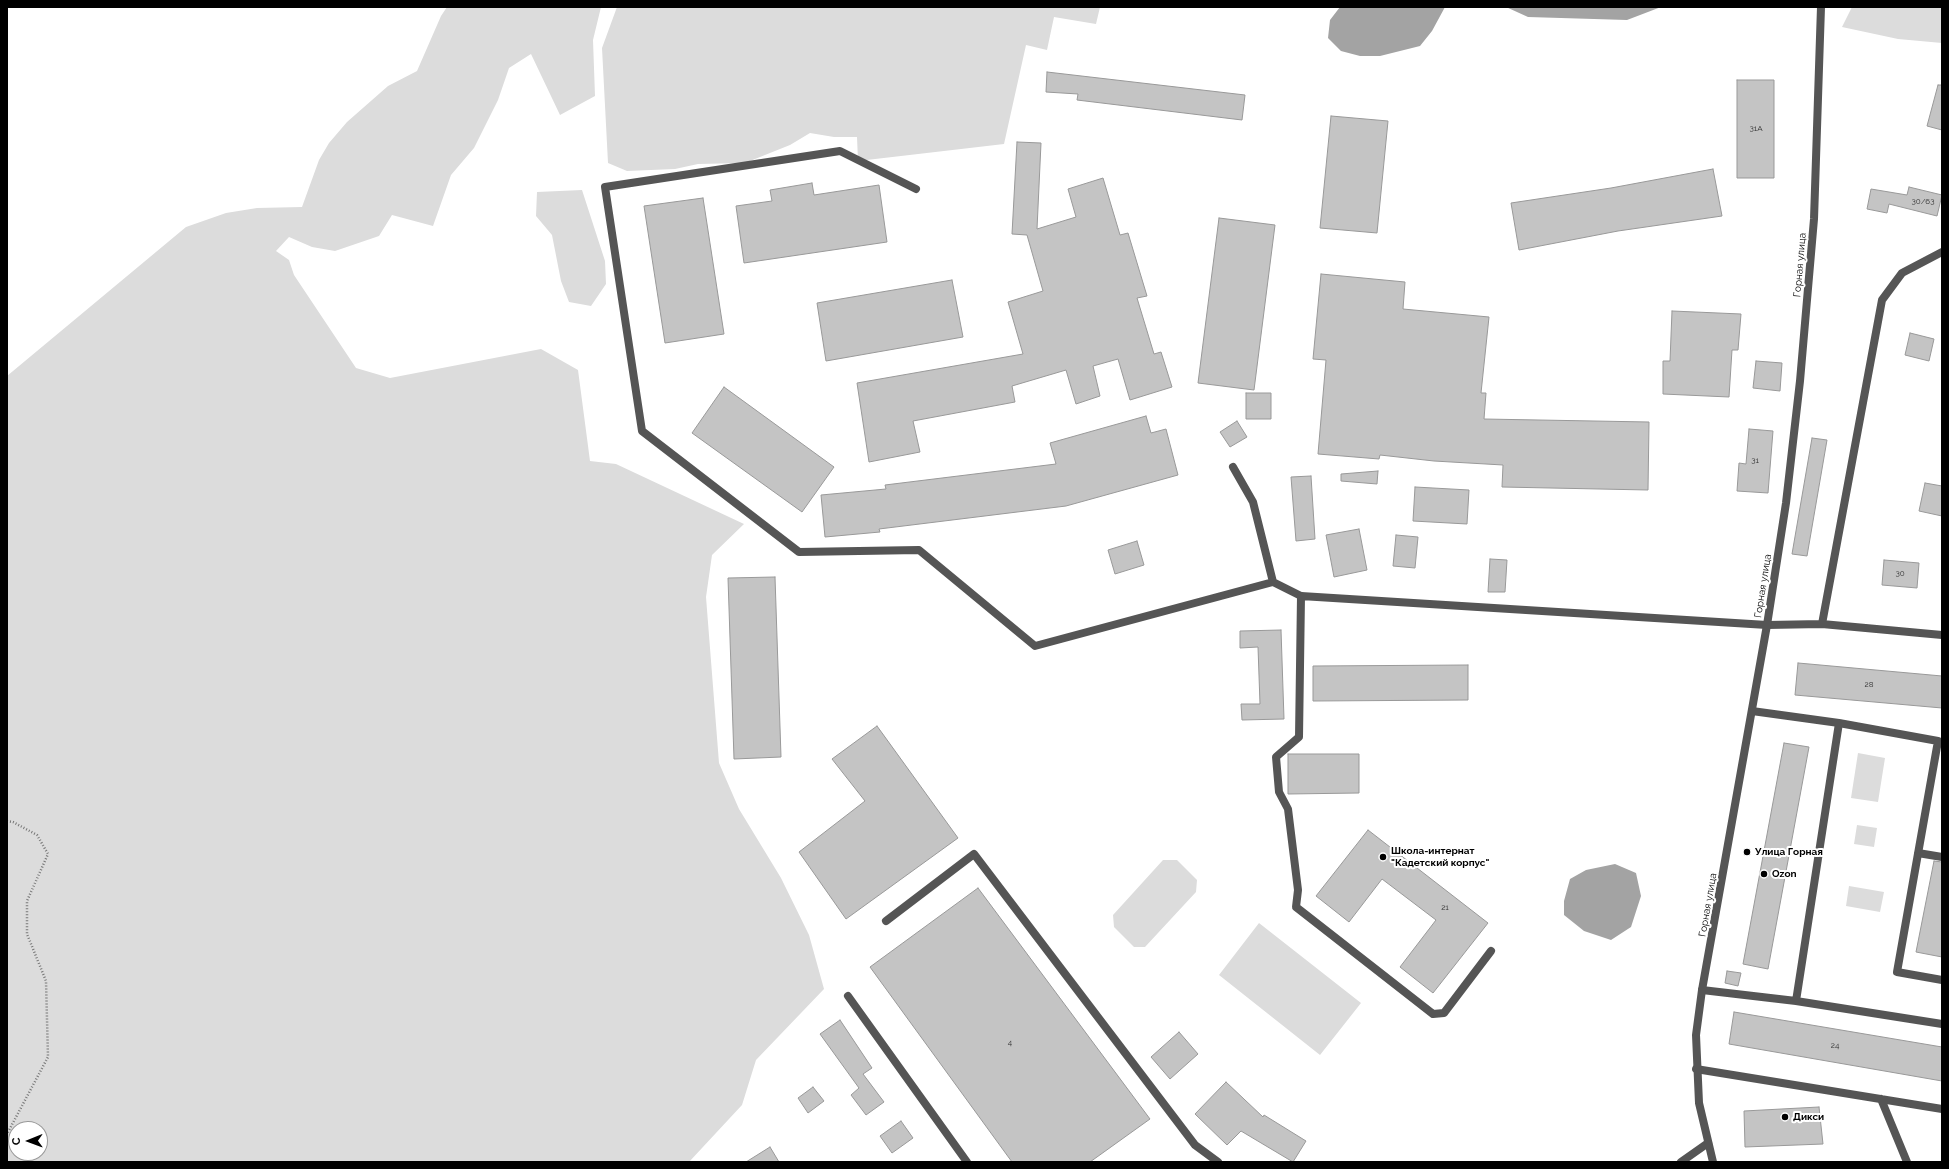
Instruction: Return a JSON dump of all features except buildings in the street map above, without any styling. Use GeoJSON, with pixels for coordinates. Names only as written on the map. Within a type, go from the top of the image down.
{"type":"FeatureCollection","features":[{"type":"Feature","properties":{"kind":"street","name":"Горная улица"},"geometry":{"type":"LineString","coordinates":[[1713,1162],[1698,1103],[1696,1035],[1702,990],[1767,625],[1786,503],[1802,358],[1814,219],[1822,7]]}},
{"type":"Feature","properties":{"kind":"street"},"geometry":{"type":"LineString","coordinates":[[916,189],[840,151],[605,187],[642,431],[799,552],[919,550],[1035,646],[1273,582],[1301,596],[1767,625],[1822,624],[1942,635]]}},
{"type":"Feature","properties":{"kind":"street"},"geometry":{"type":"LineString","coordinates":[[1822,624],[1882,300],[1902,273],[1942,252]]}},
{"type":"Feature","properties":{"kind":"street"},"geometry":{"type":"LineString","coordinates":[[1233,467],[1253,502],[1273,582]]}},
{"type":"Feature","properties":{"kind":"street"},"geometry":{"type":"LineString","coordinates":[[1301,596],[1299,737],[1276,757],[1279,792],[1288,809],[1298,890],[1296,907],[1433,1014],[1444,1013],[1491,951]]}},
{"type":"Feature","properties":{"kind":"street"},"geometry":{"type":"LineString","coordinates":[[1752,711],[1839,723],[1938,741],[1897,972],[1942,980]]}},
{"type":"Feature","properties":{"kind":"street"},"geometry":{"type":"LineString","coordinates":[[1796,1001],[1839,723]]}},
{"type":"Feature","properties":{"kind":"street"},"geometry":{"type":"LineString","coordinates":[[1918,853],[1942,857]]}},
{"type":"Feature","properties":{"kind":"street"},"geometry":{"type":"LineString","coordinates":[[886,921],[974,854],[1195,1145],[1218,1162]]}},
{"type":"Feature","properties":{"kind":"street"},"geometry":{"type":"LineString","coordinates":[[1702,990],[1796,1001],[1942,1024]]}},
{"type":"Feature","properties":{"kind":"street"},"geometry":{"type":"LineString","coordinates":[[848,996],[967,1162]]}},
{"type":"Feature","properties":{"kind":"street"},"geometry":{"type":"LineString","coordinates":[[1696,1069],[1942,1109]]}},
{"type":"Feature","properties":{"kind":"street"},"geometry":{"type":"LineString","coordinates":[[1880,1099],[1907,1162]]}},
{"type":"Feature","properties":{"kind":"street"},"geometry":{"type":"LineString","coordinates":[[1681,1162],[1708,1143]]}},
{"type":"Feature","properties":{"kind":"path"},"geometry":{"type":"LineString","coordinates":[[7,821],[14,822],[37,835],[48,854],[27,901],[27,934],[46,981],[48,1056],[7,1134]]}},
{"type":"Feature","properties":{"kind":"shaded area"},"geometry":{"type":"Polygon","coordinates":[[[447,7],[601,7],[593,40],[595,96],[560,115],[531,54],[509,68],[498,100],[474,148],[451,175],[433,226],[392,215],[379,236],[335,251],[312,247],[289,237],[276,251],[289,260],[294,275],[356,368],[390,378],[541,349],[578,370],[590,461],[616,464],[744,524],[712,555],[706,597],[719,763],[739,809],[781,878],[809,935],[824,989],[756,1060],[742,1105],[689,1162],[7,1162],[7,376],[186,227],[226,213],[257,208],[302,207],[319,160],[329,143],[347,122],[388,86],[417,71],[441,16],[447,7]]]}},
{"type":"Feature","properties":{"kind":"shaded area"},"geometry":{"type":"Polygon","coordinates":[[[617,7],[1100,7],[1096,24],[1054,17],[1047,50],[1026,45],[1004,144],[858,161],[857,137],[834,137],[810,133],[790,145],[745,163],[698,164],[675,169],[627,171],[608,163],[602,48],[617,7]]]}},
{"type":"Feature","properties":{"kind":"shaded area"},"geometry":{"type":"Polygon","coordinates":[[[1340,7],[1445,7],[1432,31],[1420,46],[1380,56],[1360,56],[1341,51],[1328,38],[1330,20],[1340,7]]]}},
{"type":"Feature","properties":{"kind":"shaded area"},"geometry":{"type":"Polygon","coordinates":[[[1506,7],[1661,7],[1627,20],[1528,17],[1506,7]]]}},
{"type":"Feature","properties":{"kind":"shaded area"},"geometry":{"type":"Polygon","coordinates":[[[1852,7],[1942,7],[1942,43],[1898,39],[1842,27],[1852,7]]]}},
{"type":"Feature","properties":{"kind":"shaded area"},"geometry":{"type":"Polygon","coordinates":[[[582,190],[605,261],[606,284],[591,306],[569,302],[561,281],[552,235],[536,216],[537,192],[582,190]]]}},
{"type":"Feature","properties":{"kind":"shaded area"},"geometry":{"type":"Polygon","coordinates":[[[1858,753],[1885,758],[1878,802],[1851,798],[1858,753]]]}},
{"type":"Feature","properties":{"kind":"shaded area"},"geometry":{"type":"Polygon","coordinates":[[[1857,825],[1877,828],[1874,847],[1854,844],[1857,825]]]}},
{"type":"Feature","properties":{"kind":"shaded area"},"geometry":{"type":"Polygon","coordinates":[[[1163,860],[1177,860],[1197,880],[1196,892],[1145,947],[1134,947],[1114,927],[1113,915],[1163,860]]]}},
{"type":"Feature","properties":{"kind":"shaded area"},"geometry":{"type":"Polygon","coordinates":[[[1615,864],[1636,873],[1641,896],[1631,927],[1611,940],[1584,931],[1564,915],[1564,901],[1570,879],[1586,870],[1615,864]]]}},
{"type":"Feature","properties":{"kind":"shaded area"},"geometry":{"type":"Polygon","coordinates":[[[1849,886],[1884,892],[1880,912],[1846,906],[1849,886]]]}},
{"type":"Feature","properties":{"kind":"shaded area"},"geometry":{"type":"Polygon","coordinates":[[[1259,923],[1361,1003],[1320,1055],[1219,975],[1259,923]]]}},
{"type":"Feature","properties":{"kind":"place","name":"Улица Горная"},"geometry":{"type":"Point","coordinates":[1747,852]}},
{"type":"Feature","properties":{"kind":"place","name":"Школа-интернат \"Кадетский корпус\""},"geometry":{"type":"Point","coordinates":[1383,857]}},
{"type":"Feature","properties":{"kind":"place","name":"Ozon"},"geometry":{"type":"Point","coordinates":[1764,874]}},
{"type":"Feature","properties":{"kind":"place","name":"Дикси"},"geometry":{"type":"Point","coordinates":[1785,1117]}}]}
